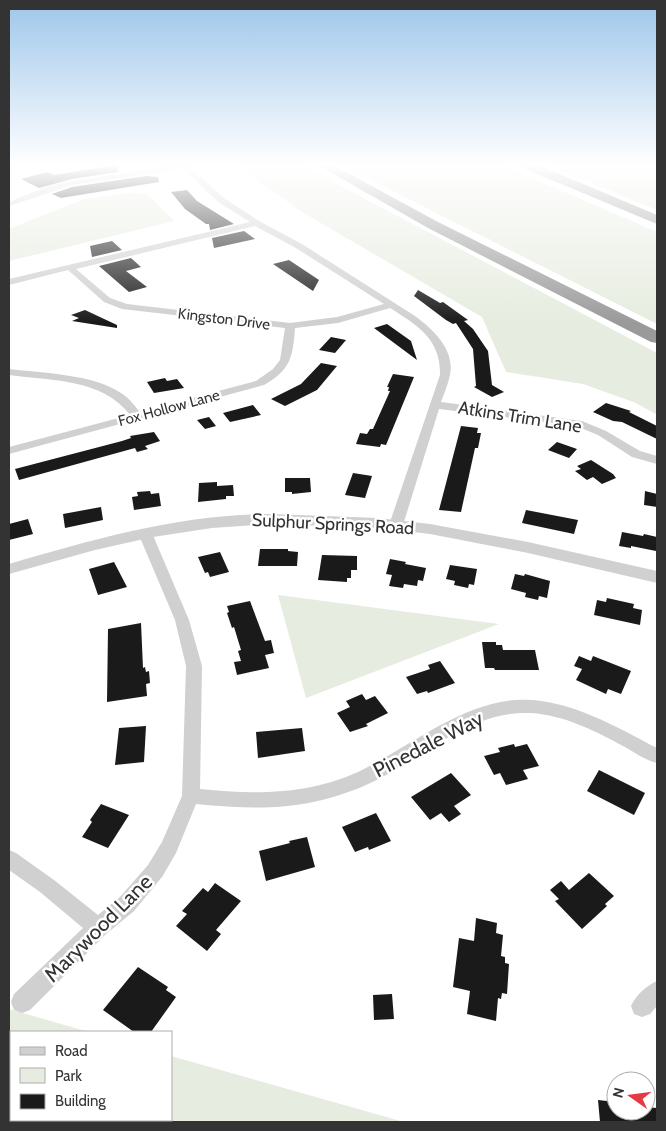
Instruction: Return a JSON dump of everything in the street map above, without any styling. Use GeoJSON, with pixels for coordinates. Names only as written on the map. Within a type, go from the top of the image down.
{"type":"FeatureCollection","features":[{"type":"Feature","properties":{"kind":"highway"},"geometry":{"type":"LineString","coordinates":[[420,218],[657,338]]}},
{"type":"Feature","properties":{"kind":"street"},"geometry":{"type":"LineString","coordinates":[[249,218],[299,246],[424,327],[439,343],[444,355],[445,375],[396,525]]}},
{"type":"Feature","properties":{"kind":"street"},"geometry":{"type":"LineString","coordinates":[[9,282],[256,222]]}},
{"type":"Feature","properties":{"kind":"street","name":"Kingston Drive"},"geometry":{"type":"LineString","coordinates":[[70,267],[107,300],[125,307],[290,326],[326,322],[390,305]]}},
{"type":"Feature","properties":{"kind":"street","name":"Fox Hollow Lane"},"geometry":{"type":"LineString","coordinates":[[9,451],[245,388],[269,378],[278,372],[287,360],[290,326]]}},
{"type":"Feature","properties":{"kind":"street"},"geometry":{"type":"LineString","coordinates":[[9,372],[102,387],[127,402],[138,416]]}},
{"type":"Feature","properties":{"kind":"street","name":"Atkins Trim Lane"},"geometry":{"type":"LineString","coordinates":[[436,405],[578,423],[602,433],[636,454],[657,460]]}},
{"type":"Feature","properties":{"kind":"street","name":"Sulphur Springs Road"},"geometry":{"type":"LineString","coordinates":[[9,569],[145,533],[244,520],[396,525],[491,540],[657,578]]}},
{"type":"Feature","properties":{"kind":"street","name":"Marywood Lane"},"geometry":{"type":"LineString","coordinates":[[22,1002],[98,928],[126,904],[155,871],[169,847],[191,796],[194,666],[182,620],[145,533]]}},
{"type":"Feature","properties":{"kind":"street","name":"Pinedale Way"},"geometry":{"type":"LineString","coordinates":[[191,796],[267,800],[296,797],[328,790],[368,776],[436,737],[485,713],[515,706],[549,709],[585,721],[657,756]]}},
{"type":"Feature","properties":{"kind":"street"},"geometry":{"type":"LineString","coordinates":[[9,859],[47,886],[98,928]]}},
{"type":"Feature","properties":{"kind":"green space"},"geometry":{"type":"Polygon","coordinates":[[[37,218],[171,218],[174,221],[9,261],[9,229],[37,218]]]}},
{"type":"Feature","properties":{"kind":"green space"},"geometry":{"type":"Polygon","coordinates":[[[312,218],[401,218],[657,353],[657,415],[636,403],[583,384],[506,372],[482,317],[312,218]]]}},
{"type":"Feature","properties":{"kind":"green space"},"geometry":{"type":"Polygon","coordinates":[[[446,218],[624,218],[657,232],[657,324],[446,218]]]}},
{"type":"Feature","properties":{"kind":"green space"},"geometry":{"type":"Polygon","coordinates":[[[278,595],[499,624],[306,698],[278,595]]]}},
{"type":"Feature","properties":{"kind":"green space"},"geometry":{"type":"Polygon","coordinates":[[[9,1009],[86,1031],[10,1031],[9,1096],[9,1009]]]}},
{"type":"Feature","properties":{"kind":"green space"},"geometry":{"type":"Polygon","coordinates":[[[172,1056],[404,1122],[86,1121],[172,1121],[172,1056]]]}},
{"type":"Feature","properties":{"kind":"building"},"geometry":{"type":"Polygon","coordinates":[[[197,218],[224,218],[234,224],[210,230],[209,224],[197,218]]]}},
{"type":"Feature","properties":{"kind":"building"},"geometry":{"type":"Polygon","coordinates":[[[244,231],[255,239],[214,248],[212,238],[244,231]]]}},
{"type":"Feature","properties":{"kind":"building"},"geometry":{"type":"Polygon","coordinates":[[[112,241],[122,250],[92,257],[90,246],[112,241]]]}},
{"type":"Feature","properties":{"kind":"building"},"geometry":{"type":"Polygon","coordinates":[[[131,258],[141,267],[126,271],[147,287],[129,292],[99,266],[131,258]]]}},
{"type":"Feature","properties":{"kind":"building"},"geometry":{"type":"Polygon","coordinates":[[[289,260],[319,280],[313,291],[273,264],[289,260]]]}},
{"type":"Feature","properties":{"kind":"building"},"geometry":{"type":"Polygon","coordinates":[[[418,290],[440,303],[443,302],[468,320],[464,321],[473,329],[488,351],[492,385],[504,392],[492,397],[474,387],[476,386],[473,349],[456,323],[453,324],[446,320],[414,296],[418,290]]]}},
{"type":"Feature","properties":{"kind":"building"},"geometry":{"type":"Polygon","coordinates":[[[85,310],[117,325],[117,328],[72,321],[79,318],[71,315],[85,310]]]}},
{"type":"Feature","properties":{"kind":"building"},"geometry":{"type":"Polygon","coordinates":[[[387,324],[411,341],[417,360],[374,328],[387,324]]]}},
{"type":"Feature","properties":{"kind":"building"},"geometry":{"type":"Polygon","coordinates":[[[331,337],[346,340],[335,353],[319,350],[331,337]]]}},
{"type":"Feature","properties":{"kind":"building"},"geometry":{"type":"Polygon","coordinates":[[[321,363],[337,366],[317,390],[285,406],[271,399],[301,384],[321,363]]]}},
{"type":"Feature","properties":{"kind":"building"},"geometry":{"type":"Polygon","coordinates":[[[393,374],[414,377],[386,445],[381,444],[380,447],[356,444],[360,433],[367,434],[370,429],[373,429],[390,391],[388,391],[389,387],[387,387],[393,374]]]}},
{"type":"Feature","properties":{"kind":"building"},"geometry":{"type":"Polygon","coordinates":[[[165,378],[167,381],[177,379],[184,388],[154,393],[147,382],[165,378]]]}},
{"type":"Feature","properties":{"kind":"building"},"geometry":{"type":"Polygon","coordinates":[[[606,403],[631,411],[629,412],[657,426],[657,439],[622,422],[613,421],[593,412],[606,403]]]}},
{"type":"Feature","properties":{"kind":"building"},"geometry":{"type":"Polygon","coordinates":[[[253,405],[261,415],[230,422],[223,413],[253,405]]]}},
{"type":"Feature","properties":{"kind":"building"},"geometry":{"type":"Polygon","coordinates":[[[209,417],[216,426],[205,429],[197,420],[209,417]]]}},
{"type":"Feature","properties":{"kind":"building"},"geometry":{"type":"Polygon","coordinates":[[[461,426],[478,428],[477,433],[481,433],[478,448],[475,448],[461,512],[439,510],[461,426]]]}},
{"type":"Feature","properties":{"kind":"building"},"geometry":{"type":"Polygon","coordinates":[[[154,432],[160,441],[145,446],[148,449],[137,452],[135,448],[19,480],[15,469],[122,441],[131,438],[130,436],[154,432]]]}},
{"type":"Feature","properties":{"kind":"building"},"geometry":{"type":"Polygon","coordinates":[[[557,442],[577,449],[569,458],[548,450],[557,442]]]}},
{"type":"Feature","properties":{"kind":"building"},"geometry":{"type":"Polygon","coordinates":[[[591,460],[616,478],[602,484],[593,477],[587,480],[575,471],[581,469],[577,466],[591,460]]]}},
{"type":"Feature","properties":{"kind":"building"},"geometry":{"type":"Polygon","coordinates":[[[353,473],[372,476],[365,498],[345,495],[353,473]]]}},
{"type":"Feature","properties":{"kind":"building"},"geometry":{"type":"Polygon","coordinates":[[[285,478],[310,478],[311,492],[292,494],[292,492],[285,492],[285,478]]]}},
{"type":"Feature","properties":{"kind":"building"},"geometry":{"type":"Polygon","coordinates":[[[217,482],[217,486],[233,485],[234,496],[226,496],[226,499],[198,502],[199,483],[217,482]]]}},
{"type":"Feature","properties":{"kind":"building"},"geometry":{"type":"Polygon","coordinates":[[[150,491],[151,494],[159,493],[161,506],[134,510],[132,497],[138,496],[137,492],[150,491]]]}},
{"type":"Feature","properties":{"kind":"building"},"geometry":{"type":"Polygon","coordinates":[[[645,491],[657,494],[657,507],[644,505],[645,491]]]}},
{"type":"Feature","properties":{"kind":"building"},"geometry":{"type":"Polygon","coordinates":[[[101,507],[103,520],[65,528],[63,514],[101,507]]]}},
{"type":"Feature","properties":{"kind":"building"},"geometry":{"type":"Polygon","coordinates":[[[526,510],[578,520],[574,534],[522,523],[526,510]]]}},
{"type":"Feature","properties":{"kind":"building"},"geometry":{"type":"Polygon","coordinates":[[[28,519],[33,534],[9,540],[9,524],[28,519]]]}},
{"type":"Feature","properties":{"kind":"building"},"geometry":{"type":"Polygon","coordinates":[[[622,532],[657,537],[656,551],[631,546],[631,548],[619,546],[622,532]]]}},
{"type":"Feature","properties":{"kind":"building"},"geometry":{"type":"Polygon","coordinates":[[[260,549],[288,549],[288,551],[298,552],[297,566],[258,566],[260,549]]]}},
{"type":"Feature","properties":{"kind":"building"},"geometry":{"type":"Polygon","coordinates":[[[220,552],[229,572],[210,577],[208,572],[205,573],[198,557],[220,552]]]}},
{"type":"Feature","properties":{"kind":"building"},"geometry":{"type":"Polygon","coordinates":[[[322,555],[357,556],[357,570],[351,570],[351,578],[347,578],[347,582],[318,580],[322,555]]]}},
{"type":"Feature","properties":{"kind":"building"},"geometry":{"type":"Polygon","coordinates":[[[390,559],[426,568],[423,581],[418,580],[417,586],[404,584],[403,588],[389,586],[392,575],[386,574],[390,559]]]}},
{"type":"Feature","properties":{"kind":"building"},"geometry":{"type":"Polygon","coordinates":[[[114,562],[127,587],[98,595],[89,569],[114,562]]]}},
{"type":"Feature","properties":{"kind":"building"},"geometry":{"type":"Polygon","coordinates":[[[450,565],[477,569],[474,585],[469,584],[468,588],[454,585],[455,581],[446,579],[450,565]]]}},
{"type":"Feature","properties":{"kind":"building"},"geometry":{"type":"Polygon","coordinates":[[[515,574],[524,576],[525,574],[550,581],[547,598],[539,596],[538,600],[525,597],[526,593],[511,589],[515,574]]]}},
{"type":"Feature","properties":{"kind":"building"},"geometry":{"type":"Polygon","coordinates":[[[607,598],[634,604],[633,608],[642,610],[640,625],[594,615],[597,600],[606,602],[607,598]]]}},
{"type":"Feature","properties":{"kind":"building"},"geometry":{"type":"Polygon","coordinates":[[[250,601],[265,641],[271,640],[274,653],[265,655],[269,668],[237,675],[234,662],[241,661],[238,651],[241,650],[234,627],[232,628],[227,613],[229,612],[227,606],[250,601]]]}},
{"type":"Feature","properties":{"kind":"building"},"geometry":{"type":"Polygon","coordinates":[[[141,623],[143,668],[145,667],[146,672],[149,671],[150,683],[146,684],[147,696],[107,702],[108,629],[141,623]]]}},
{"type":"Feature","properties":{"kind":"building"},"geometry":{"type":"Polygon","coordinates":[[[482,642],[496,642],[496,645],[502,645],[503,650],[535,650],[539,670],[495,670],[494,668],[485,668],[482,642]]]}},
{"type":"Feature","properties":{"kind":"building"},"geometry":{"type":"Polygon","coordinates":[[[579,656],[591,661],[593,656],[631,671],[621,694],[608,689],[606,694],[576,680],[582,669],[574,666],[579,656]]]}},
{"type":"Feature","properties":{"kind":"building"},"geometry":{"type":"Polygon","coordinates":[[[440,661],[455,683],[428,693],[427,691],[417,694],[406,677],[430,669],[428,665],[440,661]]]}},
{"type":"Feature","properties":{"kind":"building"},"geometry":{"type":"Polygon","coordinates":[[[362,694],[366,700],[375,696],[388,713],[366,724],[368,726],[350,732],[337,713],[350,707],[346,701],[362,694]]]}},
{"type":"Feature","properties":{"kind":"building"},"geometry":{"type":"Polygon","coordinates":[[[146,726],[144,762],[115,765],[119,728],[146,726]]]}},
{"type":"Feature","properties":{"kind":"building"},"geometry":{"type":"Polygon","coordinates":[[[302,728],[305,751],[258,758],[256,732],[302,728]]]}},
{"type":"Feature","properties":{"kind":"building"},"geometry":{"type":"Polygon","coordinates":[[[514,744],[515,747],[527,744],[539,766],[523,770],[528,779],[506,785],[500,773],[494,775],[484,756],[500,752],[498,748],[514,744]]]}},
{"type":"Feature","properties":{"kind":"building"},"geometry":{"type":"Polygon","coordinates":[[[599,770],[645,793],[634,815],[587,791],[599,770]]]}},
{"type":"Feature","properties":{"kind":"building"},"geometry":{"type":"Polygon","coordinates":[[[451,773],[471,795],[454,806],[461,814],[449,822],[441,813],[430,820],[411,797],[451,773]]]}},
{"type":"Feature","properties":{"kind":"building"},"geometry":{"type":"Polygon","coordinates":[[[101,804],[129,815],[108,848],[82,837],[92,822],[90,820],[101,804]]]}},
{"type":"Feature","properties":{"kind":"building"},"geometry":{"type":"Polygon","coordinates":[[[376,813],[391,841],[369,850],[368,847],[355,852],[342,827],[376,813]]]}},
{"type":"Feature","properties":{"kind":"building"},"geometry":{"type":"Polygon","coordinates":[[[307,837],[315,867],[266,881],[259,851],[307,837]]]}},
{"type":"Feature","properties":{"kind":"building"},"geometry":{"type":"Polygon","coordinates":[[[589,873],[614,896],[605,904],[607,906],[582,929],[555,901],[559,899],[550,890],[561,881],[569,890],[589,873]]]}},
{"type":"Feature","properties":{"kind":"building"},"geometry":{"type":"Polygon","coordinates":[[[215,883],[241,901],[216,930],[221,934],[207,951],[176,926],[187,914],[182,911],[203,888],[208,892],[215,883]]]}},
{"type":"Feature","properties":{"kind":"building"},"geometry":{"type":"Polygon","coordinates":[[[476,918],[497,923],[496,933],[503,935],[501,956],[505,957],[505,963],[509,964],[507,994],[502,993],[501,999],[498,998],[496,1021],[467,1014],[470,991],[453,987],[459,938],[474,941],[476,918]]]}},
{"type":"Feature","properties":{"kind":"building"},"geometry":{"type":"Polygon","coordinates":[[[138,967],[168,987],[166,990],[176,997],[152,1031],[133,1031],[103,1010],[138,967]]]}},
{"type":"Feature","properties":{"kind":"building"},"geometry":{"type":"Polygon","coordinates":[[[392,994],[394,1019],[374,1020],[373,995],[392,994]]]}},
{"type":"Feature","properties":{"kind":"building"},"geometry":{"type":"Polygon","coordinates":[[[598,1100],[606,1101],[606,1121],[656,1121],[657,1108],[657,1122],[600,1122],[598,1100]]]}}]}
